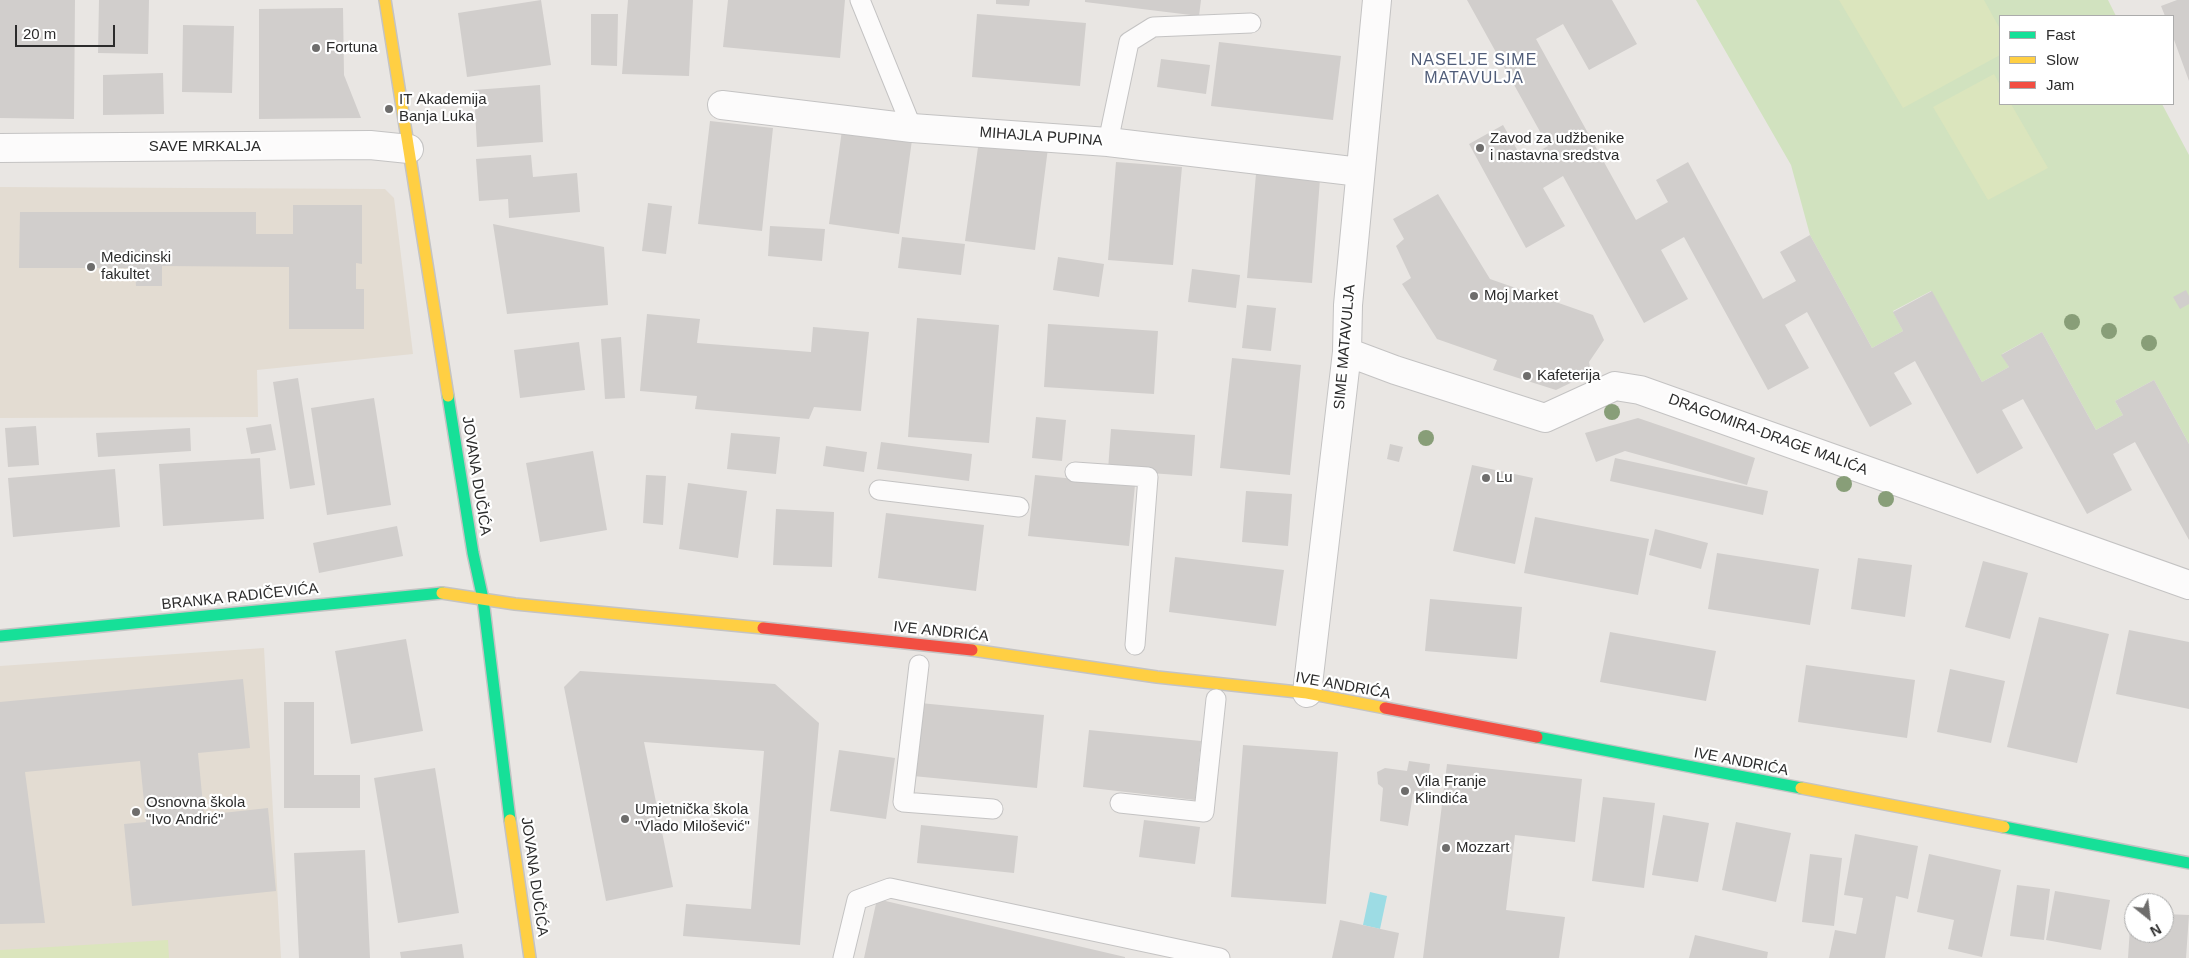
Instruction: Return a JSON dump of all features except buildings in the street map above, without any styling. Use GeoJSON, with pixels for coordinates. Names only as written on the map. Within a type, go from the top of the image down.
{"type":"FeatureCollection","features":[{"type":"Feature","properties":{"kind":"street","name":"JOVANA DUČIĆA"},"geometry":{"type":"LineString","coordinates":[[386,0],[473,553],[483,599],[520,898],[530,958]]}},
{"type":"Feature","properties":{"kind":"street","name":"SIME MATAVULJA"},"geometry":{"type":"LineString","coordinates":[[1307,694],[1347,352],[1348,305],[1377,0]]}},
{"type":"Feature","properties":{"kind":"street","name":"MIHAJLA PUPINA"},"geometry":{"type":"LineString","coordinates":[[722,105],[912,128],[1108,142],[1360,172]]}},
{"type":"Feature","properties":{"kind":"street","name":"SAVE MRKALJA"},"geometry":{"type":"LineString","coordinates":[[0,148],[370,145],[409,149]]}},
{"type":"Feature","properties":{"kind":"street","name":"DRAGOMIRA-DRAGE MALIĆA"},"geometry":{"type":"LineString","coordinates":[[1347,352],[1395,370],[1545,418],[1615,386],[1640,390],[2189,584]]}},
{"type":"Feature","properties":{"kind":"street","name":"BRANKA RADIČEVIĆA"},"geometry":{"type":"LineString","coordinates":[[0,636],[439,592],[483,599]]}},
{"type":"Feature","properties":{"kind":"street","name":"IVE ANDRIĆA"},"geometry":{"type":"LineString","coordinates":[[483,599],[516,604],[646,615],[1008,654],[1157,677],[1307,694],[2189,863]]}},
{"type":"Feature","properties":{"kind":"lane"},"geometry":{"type":"LineString","coordinates":[[860,0],[912,128]]}},
{"type":"Feature","properties":{"kind":"lane"},"geometry":{"type":"LineString","coordinates":[[1108,142],[1129,42],[1153,28],[1251,23]]}},
{"type":"Feature","properties":{"kind":"lane"},"geometry":{"type":"LineString","coordinates":[[1075,472],[1148,477],[1135,645]]}},
{"type":"Feature","properties":{"kind":"lane"},"geometry":{"type":"LineString","coordinates":[[878,490],[1019,507]]}},
{"type":"Feature","properties":{"kind":"lane"},"geometry":{"type":"LineString","coordinates":[[919,665],[903,802],[992,809]]}},
{"type":"Feature","properties":{"kind":"lane"},"geometry":{"type":"LineString","coordinates":[[1120,803],[1204,812],[1216,698]]}},
{"type":"Feature","properties":{"kind":"lane"},"geometry":{"type":"LineString","coordinates":[[843,958],[857,900],[890,888],[1220,958]]}},
{"type":"Feature","properties":{"kind":"shaded area"},"geometry":{"type":"Polygon","coordinates":[[[0,187],[385,189],[394,198],[413,354],[257,370],[258,417],[0,418],[0,187]]]}},
{"type":"Feature","properties":{"kind":"shaded area","name":"Osnovna škola \"Ivo Andrić\""},"geometry":{"type":"Polygon","coordinates":[[[264,648],[281,958],[0,958],[0,666],[264,648]]]}},
{"type":"Feature","properties":{"kind":"green space"},"geometry":{"type":"Polygon","coordinates":[[[1696,0],[2108,0],[2116,15],[1999,15],[1999,105],[2163,105],[2189,155],[2189,444],[2154,380],[2115,401],[2123,415],[2096,430],[2042,332],[2002,354],[2009,367],[1982,382],[1931,291],[1893,311],[1903,331],[1872,348],[1810,235],[1791,165],[1696,0]]]}},
{"type":"Feature","properties":{"kind":"green space"},"geometry":{"type":"Polygon","coordinates":[[[1839,0],[1984,0],[1999,27],[1999,56],[1903,108],[1839,0]]]}},
{"type":"Feature","properties":{"kind":"green space"},"geometry":{"type":"Polygon","coordinates":[[[1994,74],[1999,83],[1999,105],[2012,105],[2048,168],[1988,200],[1933,107],[1994,74]]]}},
{"type":"Feature","properties":{"kind":"green space"},"geometry":{"type":"Polygon","coordinates":[[[168,940],[169,958],[0,958],[0,950],[168,940]]]}},
{"type":"Feature","properties":{"kind":"water"},"geometry":{"type":"Polygon","coordinates":[[[1370,892],[1387,896],[1380,929],[1363,925],[1370,892]]]}},
{"type":"Feature","properties":{"kind":"traffic: fast"},"geometry":{"type":"LineString","coordinates":[[448,396],[473,553],[483,599],[510,820]]}},
{"type":"Feature","properties":{"kind":"traffic: fast"},"geometry":{"type":"LineString","coordinates":[[0,636],[442,593]]}},
{"type":"Feature","properties":{"kind":"traffic: fast"},"geometry":{"type":"LineString","coordinates":[[1537,737],[1801,788]]}},
{"type":"Feature","properties":{"kind":"traffic: fast"},"geometry":{"type":"LineString","coordinates":[[2004,827],[2189,863]]}},
{"type":"Feature","properties":{"kind":"traffic: slow"},"geometry":{"type":"LineString","coordinates":[[385,0],[448,396]]}},
{"type":"Feature","properties":{"kind":"traffic: slow"},"geometry":{"type":"LineString","coordinates":[[442,593],[515,604],[763,628]]}},
{"type":"Feature","properties":{"kind":"traffic: slow"},"geometry":{"type":"LineString","coordinates":[[972,650],[1157,677],[1307,693],[1385,708]]}},
{"type":"Feature","properties":{"kind":"traffic: slow"},"geometry":{"type":"LineString","coordinates":[[1801,788],[2004,827]]}},
{"type":"Feature","properties":{"kind":"traffic: slow"},"geometry":{"type":"LineString","coordinates":[[510,820],[530,958]]}},
{"type":"Feature","properties":{"kind":"traffic: jam"},"geometry":{"type":"LineString","coordinates":[[763,628],[972,650]]}},
{"type":"Feature","properties":{"kind":"traffic: jam"},"geometry":{"type":"LineString","coordinates":[[1385,708],[1537,737]]}},
{"type":"Feature","properties":{"kind":"place","name":"Fortuna"},"geometry":{"type":"Point","coordinates":[316,48]}},
{"type":"Feature","properties":{"kind":"place","name":"IT Akademija Banja Luka"},"geometry":{"type":"Point","coordinates":[389,109]}},
{"type":"Feature","properties":{"kind":"place","name":"Zavod za udžbenike i nastavna sredstva"},"geometry":{"type":"Point","coordinates":[1480,148]}},
{"type":"Feature","properties":{"kind":"place","name":"Medicinski fakultet"},"geometry":{"type":"Point","coordinates":[91,267]}},
{"type":"Feature","properties":{"kind":"place","name":"Moj Market"},"geometry":{"type":"Point","coordinates":[1474,296]}},
{"type":"Feature","properties":{"kind":"place","name":"Kafeterija"},"geometry":{"type":"Point","coordinates":[1527,376]}},
{"type":"Feature","properties":{"kind":"place","name":"Lu"},"geometry":{"type":"Point","coordinates":[1486,478]}},
{"type":"Feature","properties":{"kind":"place","name":"Vila Franje Klindića"},"geometry":{"type":"Point","coordinates":[1405,791]}},
{"type":"Feature","properties":{"kind":"place","name":"Osnovna škola \"Ivo Andrić\""},"geometry":{"type":"Point","coordinates":[136,812]}},
{"type":"Feature","properties":{"kind":"place","name":"Umjetnička škola \"Vlado Milošević\""},"geometry":{"type":"Point","coordinates":[625,819]}},
{"type":"Feature","properties":{"kind":"place","name":"Mozzart"},"geometry":{"type":"Point","coordinates":[1446,848]}},
{"type":"Feature","properties":{"kind":"district","name":"NASELJE SIME MATAVULJA"},"geometry":{"type":"Point","coordinates":[1474,70]}}]}
